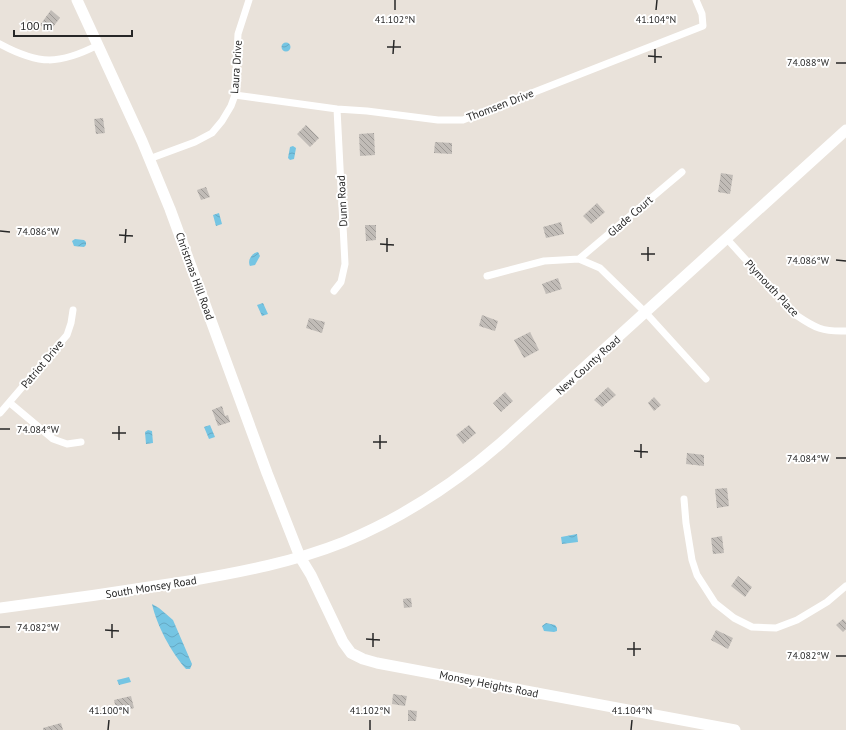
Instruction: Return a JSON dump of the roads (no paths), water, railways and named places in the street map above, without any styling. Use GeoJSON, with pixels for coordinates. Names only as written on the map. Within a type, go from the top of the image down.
{"type":"FeatureCollection","features":[{"type":"Feature","properties":{"kind":"street","name":"Christmas Hill Road"},"geometry":{"type":"LineString","coordinates":[[77,0],[142,141],[189,259],[232,378],[300,557]]}},
{"type":"Feature","properties":{"kind":"street","name":"Laura Drive"},"geometry":{"type":"LineString","coordinates":[[149,159],[196,142],[212,133],[222,121],[231,106],[235,95],[238,34],[249,0]]}},
{"type":"Feature","properties":{"kind":"street","name":"Thomsen Drive"},"geometry":{"type":"LineString","coordinates":[[235,95],[337,109],[367,111],[438,120],[462,120],[703,26],[702,14],[696,0]]}},
{"type":"Feature","properties":{"kind":"street"},"geometry":{"type":"LineString","coordinates":[[0,44],[38,60],[56,60],[80,54],[98,45]]}},
{"type":"Feature","properties":{"kind":"street","name":"Dunn Road"},"geometry":{"type":"LineString","coordinates":[[334,291],[341,282],[345,264],[337,109]]}},
{"type":"Feature","properties":{"kind":"street","name":"New County Road"},"geometry":{"type":"LineString","coordinates":[[300,557],[343,542],[381,525],[416,506],[447,486],[475,465],[646,313],[846,130]]}},
{"type":"Feature","properties":{"kind":"street","name":"Glade Court"},"geometry":{"type":"LineString","coordinates":[[579,259],[682,172]]}},
{"type":"Feature","properties":{"kind":"street","name":"Plymouth Place"},"geometry":{"type":"LineString","coordinates":[[727,239],[796,315],[808,324],[824,330],[846,331]]}},
{"type":"Feature","properties":{"kind":"street"},"geometry":{"type":"LineString","coordinates":[[487,276],[544,261],[579,259],[600,268],[646,313],[706,379]]}},
{"type":"Feature","properties":{"kind":"street","name":"Patriot Drive"},"geometry":{"type":"LineString","coordinates":[[0,414],[67,335],[73,310]]}},
{"type":"Feature","properties":{"kind":"street"},"geometry":{"type":"LineString","coordinates":[[10,403],[53,439],[67,444],[81,442]]}},
{"type":"Feature","properties":{"kind":"street"},"geometry":{"type":"LineString","coordinates":[[684,499],[686,524],[692,560],[697,576],[715,603],[734,618],[752,627],[776,628],[797,620],[827,602],[846,586]]}},
{"type":"Feature","properties":{"kind":"street","name":"South Monsey Road"},"geometry":{"type":"LineString","coordinates":[[0,608],[174,583],[249,570],[300,557]]}},
{"type":"Feature","properties":{"kind":"street","name":"Monsey Heights Road"},"geometry":{"type":"LineString","coordinates":[[300,557],[311,575],[343,642],[351,653],[363,659],[377,663],[735,730]]}},
{"type":"Feature","properties":{"kind":"water"},"geometry":{"type":"Polygon","coordinates":[[[286,42],[291,47],[286,52],[281,47],[286,42]]]}},
{"type":"Feature","properties":{"kind":"water"},"geometry":{"type":"Polygon","coordinates":[[[293,146],[296,148],[294,159],[290,160],[288,158],[290,147],[293,146]]]}},
{"type":"Feature","properties":{"kind":"water"},"geometry":{"type":"Polygon","coordinates":[[[219,213],[222,224],[216,226],[213,215],[219,213]]]}},
{"type":"Feature","properties":{"kind":"water"},"geometry":{"type":"Polygon","coordinates":[[[75,239],[84,240],[86,245],[84,247],[74,246],[72,241],[75,239]]]}},
{"type":"Feature","properties":{"kind":"water"},"geometry":{"type":"Polygon","coordinates":[[[258,252],[260,256],[255,265],[250,266],[249,261],[251,257],[258,252]]]}},
{"type":"Feature","properties":{"kind":"water"},"geometry":{"type":"Polygon","coordinates":[[[263,303],[268,314],[262,316],[257,305],[263,303]]]}},
{"type":"Feature","properties":{"kind":"water"},"geometry":{"type":"Polygon","coordinates":[[[210,425],[215,437],[209,439],[204,427],[210,425]]]}},
{"type":"Feature","properties":{"kind":"water"},"geometry":{"type":"Polygon","coordinates":[[[148,430],[152,431],[153,443],[146,444],[145,432],[148,430]]]}},
{"type":"Feature","properties":{"kind":"water"},"geometry":{"type":"Polygon","coordinates":[[[577,534],[578,542],[562,544],[561,537],[577,534]]]}},
{"type":"Feature","properties":{"kind":"water"},"geometry":{"type":"Polygon","coordinates":[[[152,604],[173,620],[192,664],[190,669],[186,669],[170,647],[157,621],[152,604]]]}},
{"type":"Feature","properties":{"kind":"water"},"geometry":{"type":"Polygon","coordinates":[[[546,623],[555,625],[557,631],[544,631],[542,626],[546,623]]]}},
{"type":"Feature","properties":{"kind":"water"},"geometry":{"type":"Polygon","coordinates":[[[129,677],[131,682],[119,685],[117,680],[129,677]]]}}]}
